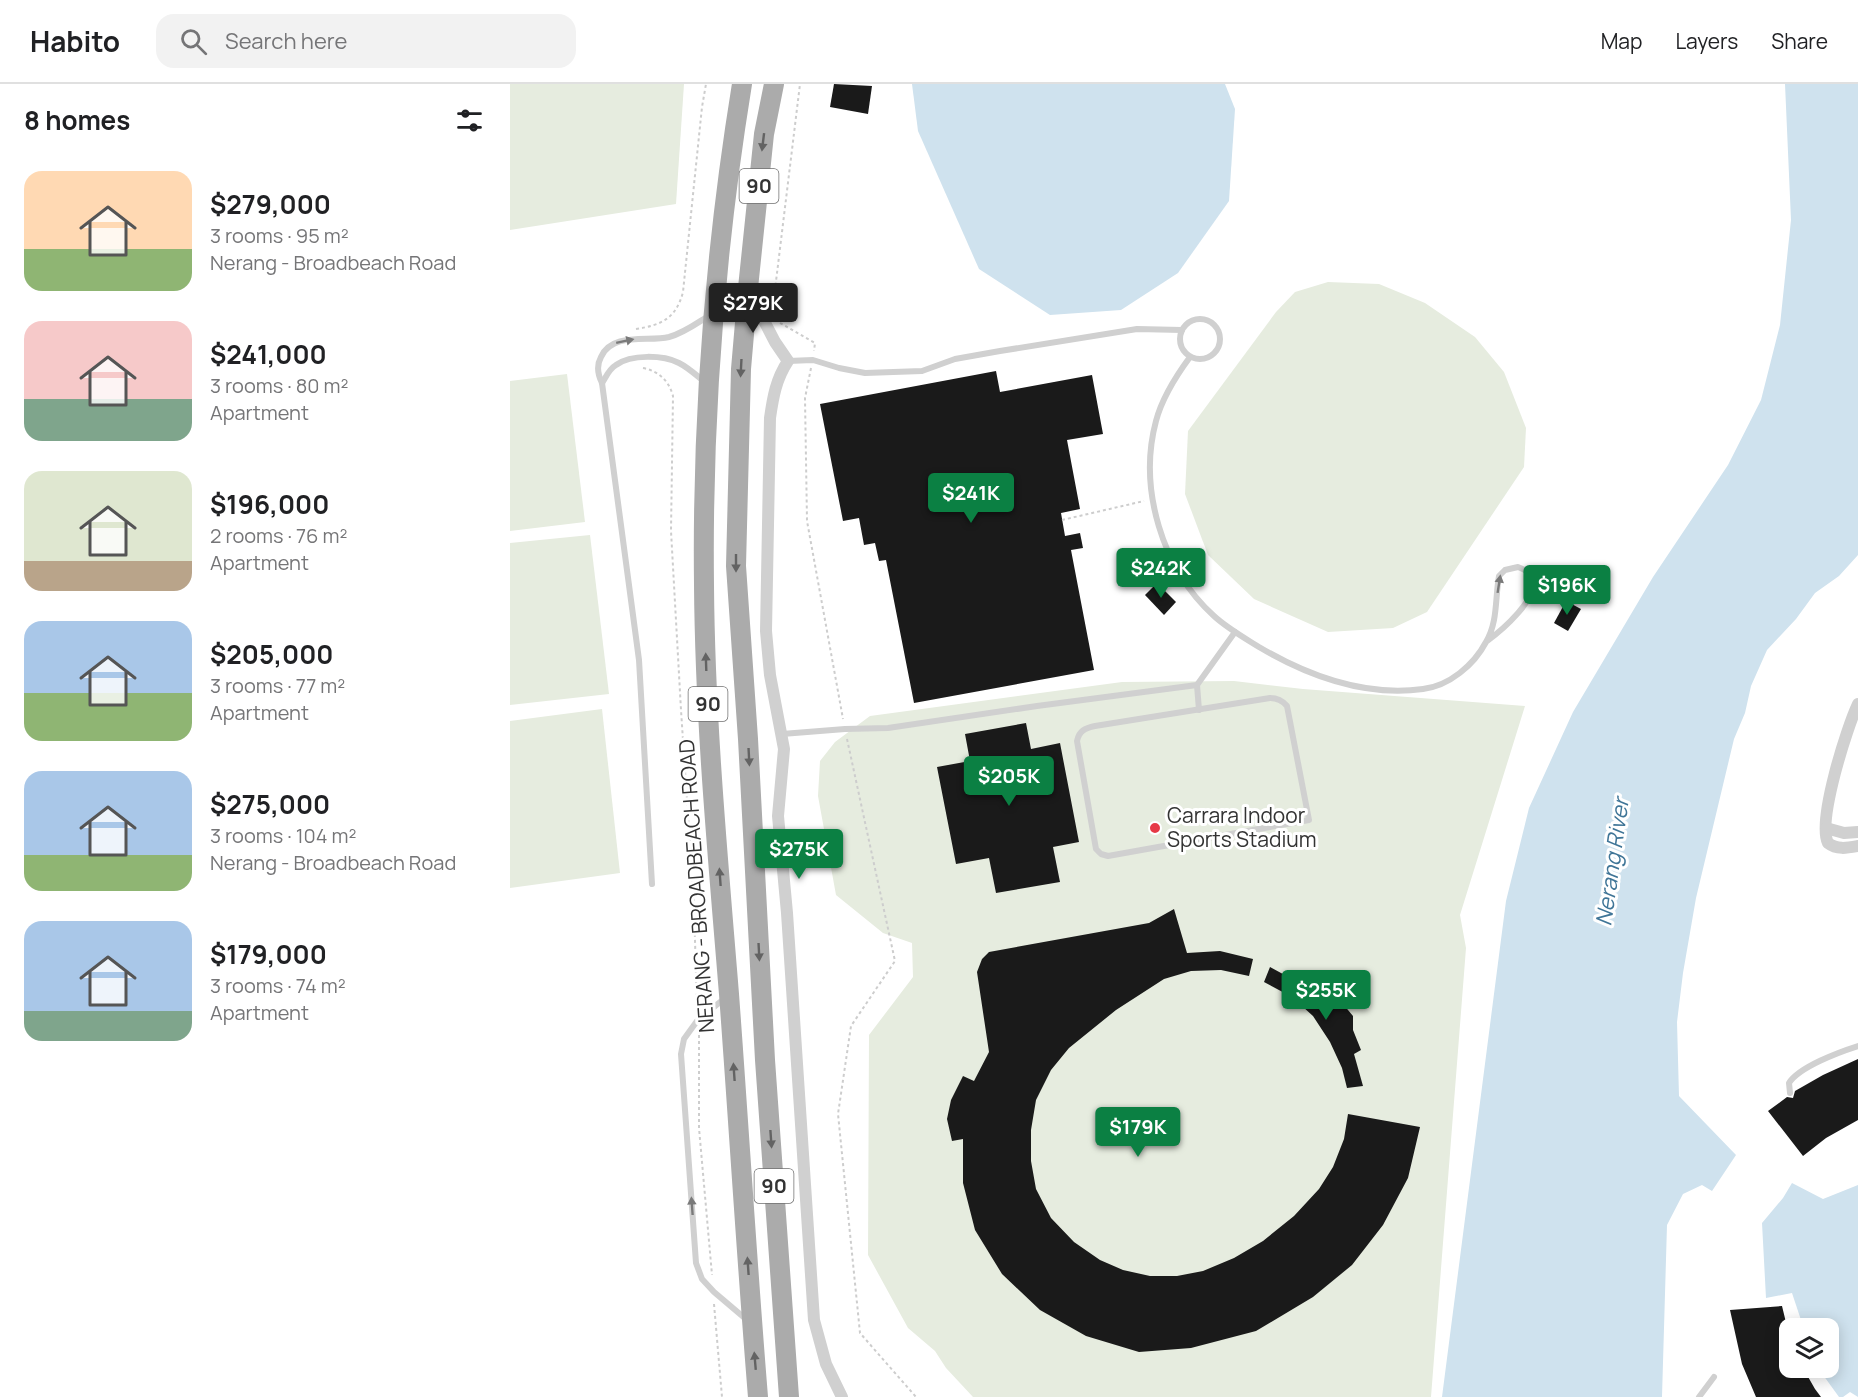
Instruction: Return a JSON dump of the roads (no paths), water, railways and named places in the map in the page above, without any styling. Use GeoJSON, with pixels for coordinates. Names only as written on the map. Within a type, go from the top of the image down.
{"type":"FeatureCollection","features":[{"type":"Feature","properties":{"kind":"main road","name":"NERANG - BROADBEACH ROAD"},"geometry":{"type":"LineString","coordinates":[[742,84],[725,195],[713,313],[708,385],[704,542],[706,684],[758,1397]]}},
{"type":"Feature","properties":{"kind":"main road","name":"90"},"geometry":{"type":"LineString","coordinates":[[774,84],[764,134],[747,288],[741,369],[736,566],[764,1039],[789,1397]]}},
{"type":"Feature","properties":{"kind":"street"},"geometry":{"type":"LineString","coordinates":[[747,288],[764,323],[788,361],[780,373],[770,418],[766,631],[770,675],[784,749],[778,816],[787,913],[814,1320],[826,1364],[842,1397]]}},
{"type":"Feature","properties":{"kind":"street"},"geometry":{"type":"LineString","coordinates":[[1858,704],[1849,725],[1826,812],[1826,839],[1833,846],[1845,848],[1858,846]]}},
{"type":"Feature","properties":{"kind":"street"},"geometry":{"type":"LineString","coordinates":[[1826,828],[1844,833],[1858,832]]}},
{"type":"Feature","properties":{"kind":"lane"},"geometry":{"type":"LineString","coordinates":[[652,884],[639,660],[598,367],[601,355],[608,347],[624,341],[667,338],[713,313]]}},
{"type":"Feature","properties":{"kind":"lane"},"geometry":{"type":"LineString","coordinates":[[1198,319],[1212,323],[1220,333],[1220,345],[1213,355],[1202,360],[1190,357],[1182,348],[1180,336],[1182,330],[1198,319]]}},
{"type":"Feature","properties":{"kind":"lane"},"geometry":{"type":"LineString","coordinates":[[788,361],[813,360],[839,368],[885,374],[922,371],[955,359],[1137,329],[1182,330]]}},
{"type":"Feature","properties":{"kind":"lane"},"geometry":{"type":"LineString","coordinates":[[1190,357],[1176,376],[1157,418],[1151,440],[1150,483],[1160,534],[1182,577],[1195,596],[1213,615],[1235,632],[1302,670],[1330,681],[1396,690],[1424,689],[1443,683],[1461,672],[1476,657],[1487,641],[1495,617],[1498,576],[1506,570],[1518,567],[1526,571],[1533,580],[1533,591],[1501,630],[1487,641]]}},
{"type":"Feature","properties":{"kind":"lane"},"geometry":{"type":"LineString","coordinates":[[602,383],[613,366],[625,360],[661,358],[679,363],[708,385]]}},
{"type":"Feature","properties":{"kind":"lane"},"geometry":{"type":"LineString","coordinates":[[1199,710],[1197,685],[1235,632]]}},
{"type":"Feature","properties":{"kind":"lane"},"geometry":{"type":"LineString","coordinates":[[782,734],[888,728],[1197,685]]}},
{"type":"Feature","properties":{"kind":"lane"},"geometry":{"type":"LineString","coordinates":[[1269,698],[1283,701],[1289,712],[1309,820],[1108,856],[1101,854],[1096,849],[1091,826],[1077,741],[1078,735],[1083,730],[1095,726],[1199,710],[1269,698]]}},
{"type":"Feature","properties":{"kind":"lane"},"geometry":{"type":"LineString","coordinates":[[729,996],[697,1021],[684,1039],[681,1053],[696,1263],[702,1279],[752,1325]]}},
{"type":"Feature","properties":{"kind":"lane"},"geometry":{"type":"LineString","coordinates":[[1790,1093],[1788,1086],[1790,1082],[1800,1073],[1858,1046]]}},
{"type":"Feature","properties":{"kind":"lane"},"geometry":{"type":"LineString","coordinates":[[1700,1397],[1714,1377]]}},
{"type":"Feature","properties":{"kind":"water"},"geometry":{"type":"Polygon","coordinates":[[[912,84],[1225,84],[1235,109],[1229,201],[1178,273],[1121,310],[1050,315],[979,269],[918,131],[912,84]]]}},
{"type":"Feature","properties":{"kind":"water","name":"Nerang River"},"geometry":{"type":"Polygon","coordinates":[[[1785,84],[1858,84],[1858,555],[1839,576],[1815,593],[1796,619],[1767,650],[1751,686],[1745,713],[1734,739],[1696,898],[1677,1022],[1679,1096],[1736,1155],[1712,1191],[1702,1185],[1683,1194],[1667,1225],[1662,1397],[1442,1397],[1506,901],[1529,808],[1573,712],[1653,577],[1728,465],[1761,400],[1780,325],[1791,220],[1785,84]]]}},
{"type":"Feature","properties":{"kind":"water"},"geometry":{"type":"Polygon","coordinates":[[[1792,1183],[1823,1199],[1858,1185],[1858,1397],[1850,1392],[1839,1397],[1825,1378],[1839,1378],[1839,1318],[1800,1318],[1792,1293],[1766,1298],[1762,1223],[1792,1183]]]}},
{"type":"Feature","properties":{"kind":"place","name":"Carrara Indoor Sports Stadium"},"geometry":{"type":"Point","coordinates":[1155,828]}}]}
